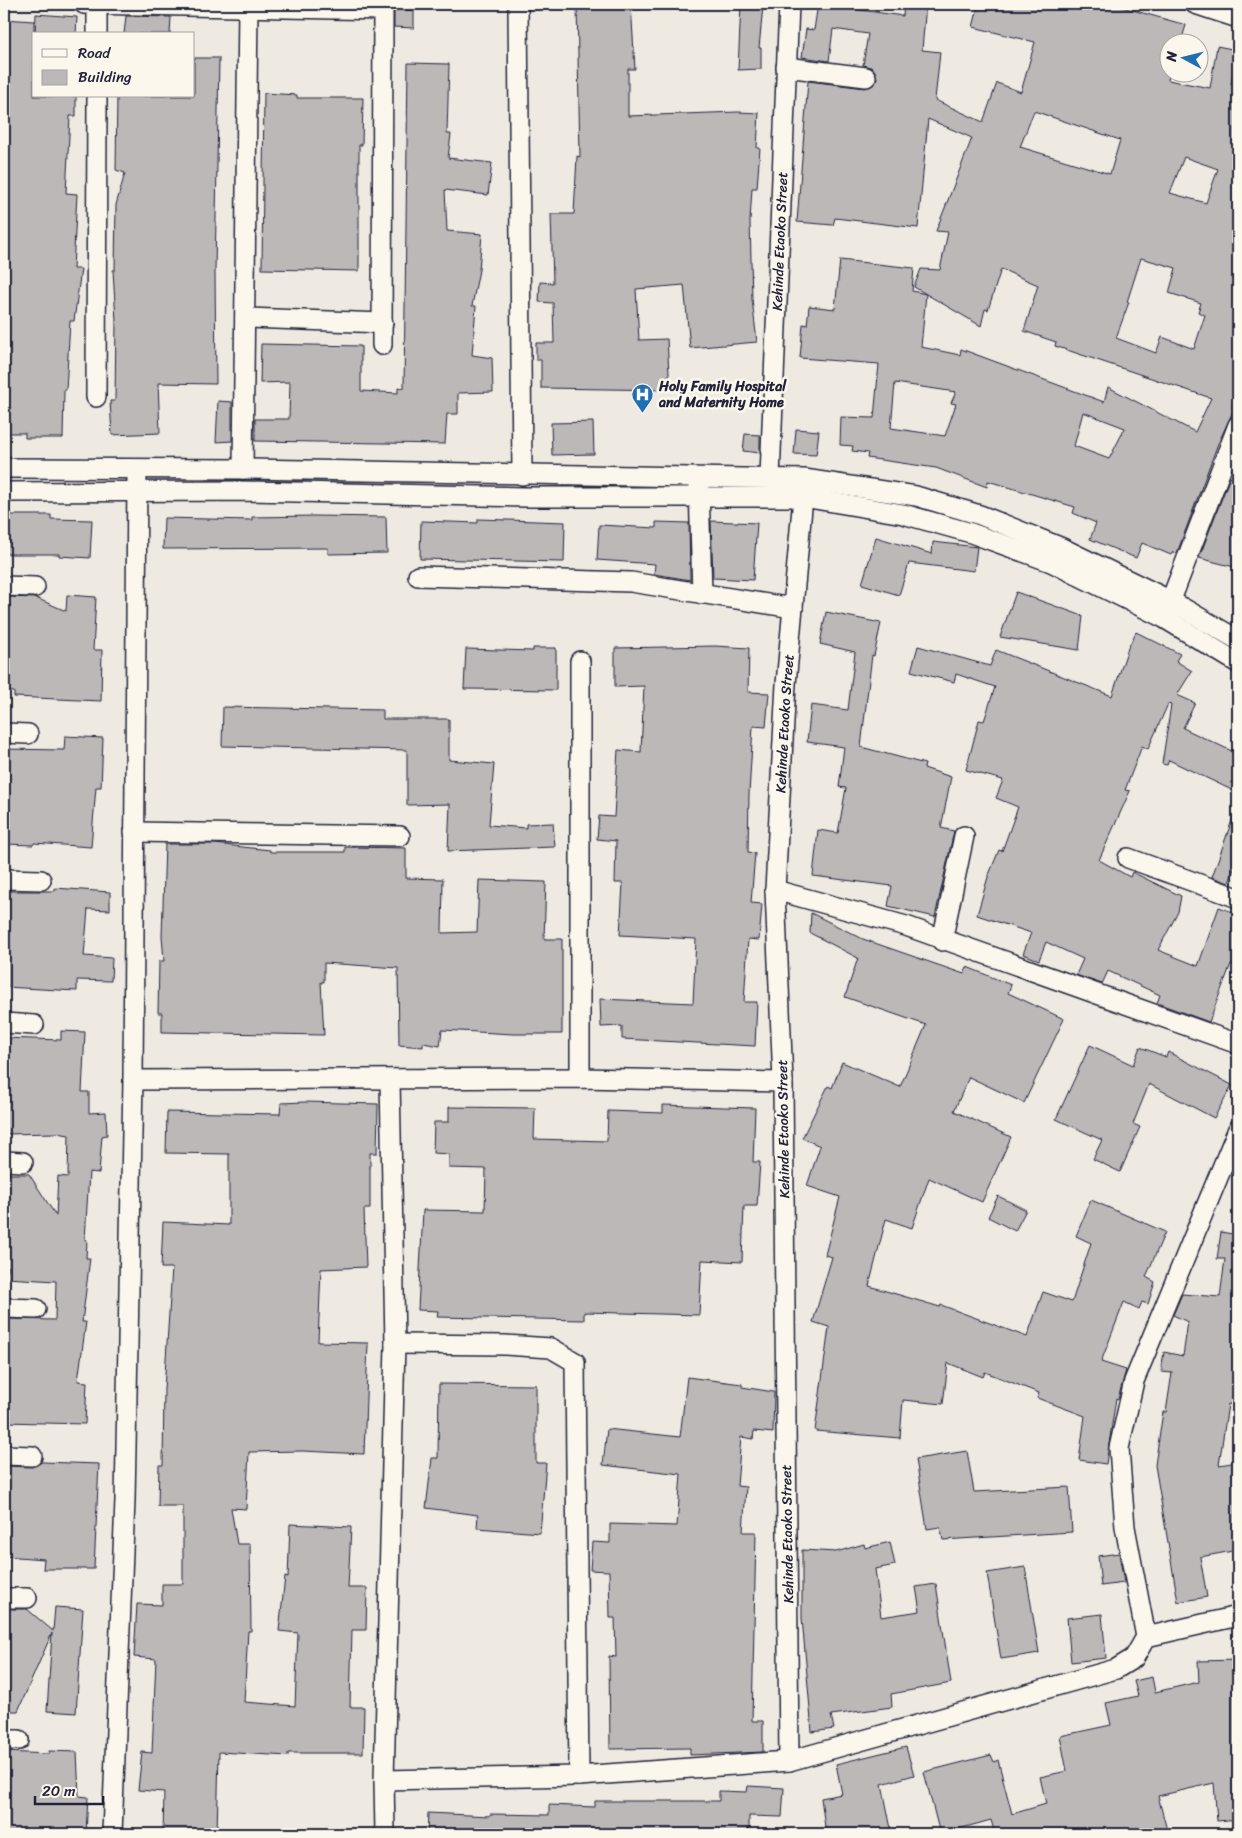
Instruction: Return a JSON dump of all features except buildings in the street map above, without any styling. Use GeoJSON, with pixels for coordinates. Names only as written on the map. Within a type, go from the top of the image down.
{"type":"FeatureCollection","features":[{"type":"Feature","properties":{"kind":"street"},"geometry":{"type":"LineString","coordinates":[[84,4],[383,7],[382,345]]}},
{"type":"Feature","properties":{"kind":"street"},"geometry":{"type":"LineString","coordinates":[[97,4],[97,32]]}},
{"type":"Feature","properties":{"kind":"street"},"geometry":{"type":"LineString","coordinates":[[518,4],[522,474]]}},
{"type":"Feature","properties":{"kind":"street","name":"Kehinde Etaoko Street"},"geometry":{"type":"LineString","coordinates":[[770,477],[789,4]]}},
{"type":"Feature","properties":{"kind":"street"},"geometry":{"type":"LineString","coordinates":[[1195,4],[1238,18]]}},
{"type":"Feature","properties":{"kind":"street"},"geometry":{"type":"LineString","coordinates":[[243,469],[248,5]]}},
{"type":"Feature","properties":{"kind":"street"},"geometry":{"type":"LineString","coordinates":[[786,66],[866,77]]}},
{"type":"Feature","properties":{"kind":"street"},"geometry":{"type":"LineString","coordinates":[[96,397],[97,98]]}},
{"type":"Feature","properties":{"kind":"street"},"geometry":{"type":"LineString","coordinates":[[245,318],[382,323]]}},
{"type":"Feature","properties":{"kind":"street"},"geometry":{"type":"LineString","coordinates":[[1168,610],[1238,425]]}},
{"type":"Feature","properties":{"kind":"street"},"geometry":{"type":"LineString","coordinates":[[4,468],[243,469],[770,477],[804,479],[916,496],[980,515],[1060,547],[1168,610],[1238,663]]}},
{"type":"Feature","properties":{"kind":"street"},"geometry":{"type":"LineString","coordinates":[[112,1834],[125,1500],[132,1080],[137,470]]}},
{"type":"Feature","properties":{"kind":"street"},"geometry":{"type":"LineString","coordinates":[[564,475],[567,496]]}},
{"type":"Feature","properties":{"kind":"street"},"geometry":{"type":"LineString","coordinates":[[699,476],[702,594]]}},
{"type":"Feature","properties":{"kind":"street"},"geometry":{"type":"LineString","coordinates":[[4,492],[243,491],[567,496],[803,497],[904,514],[971,533],[1051,562],[1238,640]]}},
{"type":"Feature","properties":{"kind":"street","name":"Kehinde Etaoko Street"},"geometry":{"type":"LineString","coordinates":[[789,1761],[783,1082],[775,890],[793,608],[803,497]]}},
{"type":"Feature","properties":{"kind":"street"},"geometry":{"type":"LineString","coordinates":[[418,576],[631,582],[793,608]]}},
{"type":"Feature","properties":{"kind":"street"},"geometry":{"type":"LineString","coordinates":[[4,586],[35,587]]}},
{"type":"Feature","properties":{"kind":"street"},"geometry":{"type":"LineString","coordinates":[[580,661],[580,1078]]}},
{"type":"Feature","properties":{"kind":"street"},"geometry":{"type":"LineString","coordinates":[[4,733],[28,734]]}},
{"type":"Feature","properties":{"kind":"street"},"geometry":{"type":"LineString","coordinates":[[134,832],[400,836]]}},
{"type":"Feature","properties":{"kind":"street"},"geometry":{"type":"LineString","coordinates":[[942,941],[964,836]]}},
{"type":"Feature","properties":{"kind":"street"},"geometry":{"type":"LineString","coordinates":[[1128,858],[1238,898]]}},
{"type":"Feature","properties":{"kind":"street"},"geometry":{"type":"LineString","coordinates":[[4,879],[41,880]]}},
{"type":"Feature","properties":{"kind":"street"},"geometry":{"type":"LineString","coordinates":[[775,890],[906,926],[942,941],[1238,1044]]}},
{"type":"Feature","properties":{"kind":"street"},"geometry":{"type":"LineString","coordinates":[[4,1024],[34,1025]]}},
{"type":"Feature","properties":{"kind":"street"},"geometry":{"type":"LineString","coordinates":[[132,1080],[580,1078],[783,1082]]}},
{"type":"Feature","properties":{"kind":"street"},"geometry":{"type":"LineString","coordinates":[[385,1834],[384,1780],[395,1344],[390,1080]]}},
{"type":"Feature","properties":{"kind":"street"},"geometry":{"type":"LineString","coordinates":[[384,1780],[579,1776],[789,1761],[1116,1669],[1134,1658],[1146,1637],[1125,1527],[1119,1448],[1134,1381],[1238,1130]]}},
{"type":"Feature","properties":{"kind":"street"},"geometry":{"type":"LineString","coordinates":[[4,1161],[23,1162]]}},
{"type":"Feature","properties":{"kind":"street"},"geometry":{"type":"LineString","coordinates":[[4,1308],[36,1309]]}},
{"type":"Feature","properties":{"kind":"street"},"geometry":{"type":"LineString","coordinates":[[395,1344],[506,1345],[551,1348],[575,1362],[579,1776]]}},
{"type":"Feature","properties":{"kind":"street"},"geometry":{"type":"LineString","coordinates":[[4,1455],[32,1456]]}},
{"type":"Feature","properties":{"kind":"street"},"geometry":{"type":"LineString","coordinates":[[4,1598],[27,1598]]}},
{"type":"Feature","properties":{"kind":"street"},"geometry":{"type":"LineString","coordinates":[[1146,1637],[1238,1616]]}},
{"type":"Feature","properties":{"kind":"place","name":"Holy Family Hospital and Maternity Home"},"geometry":{"type":"Point","coordinates":[643,413]}}]}
